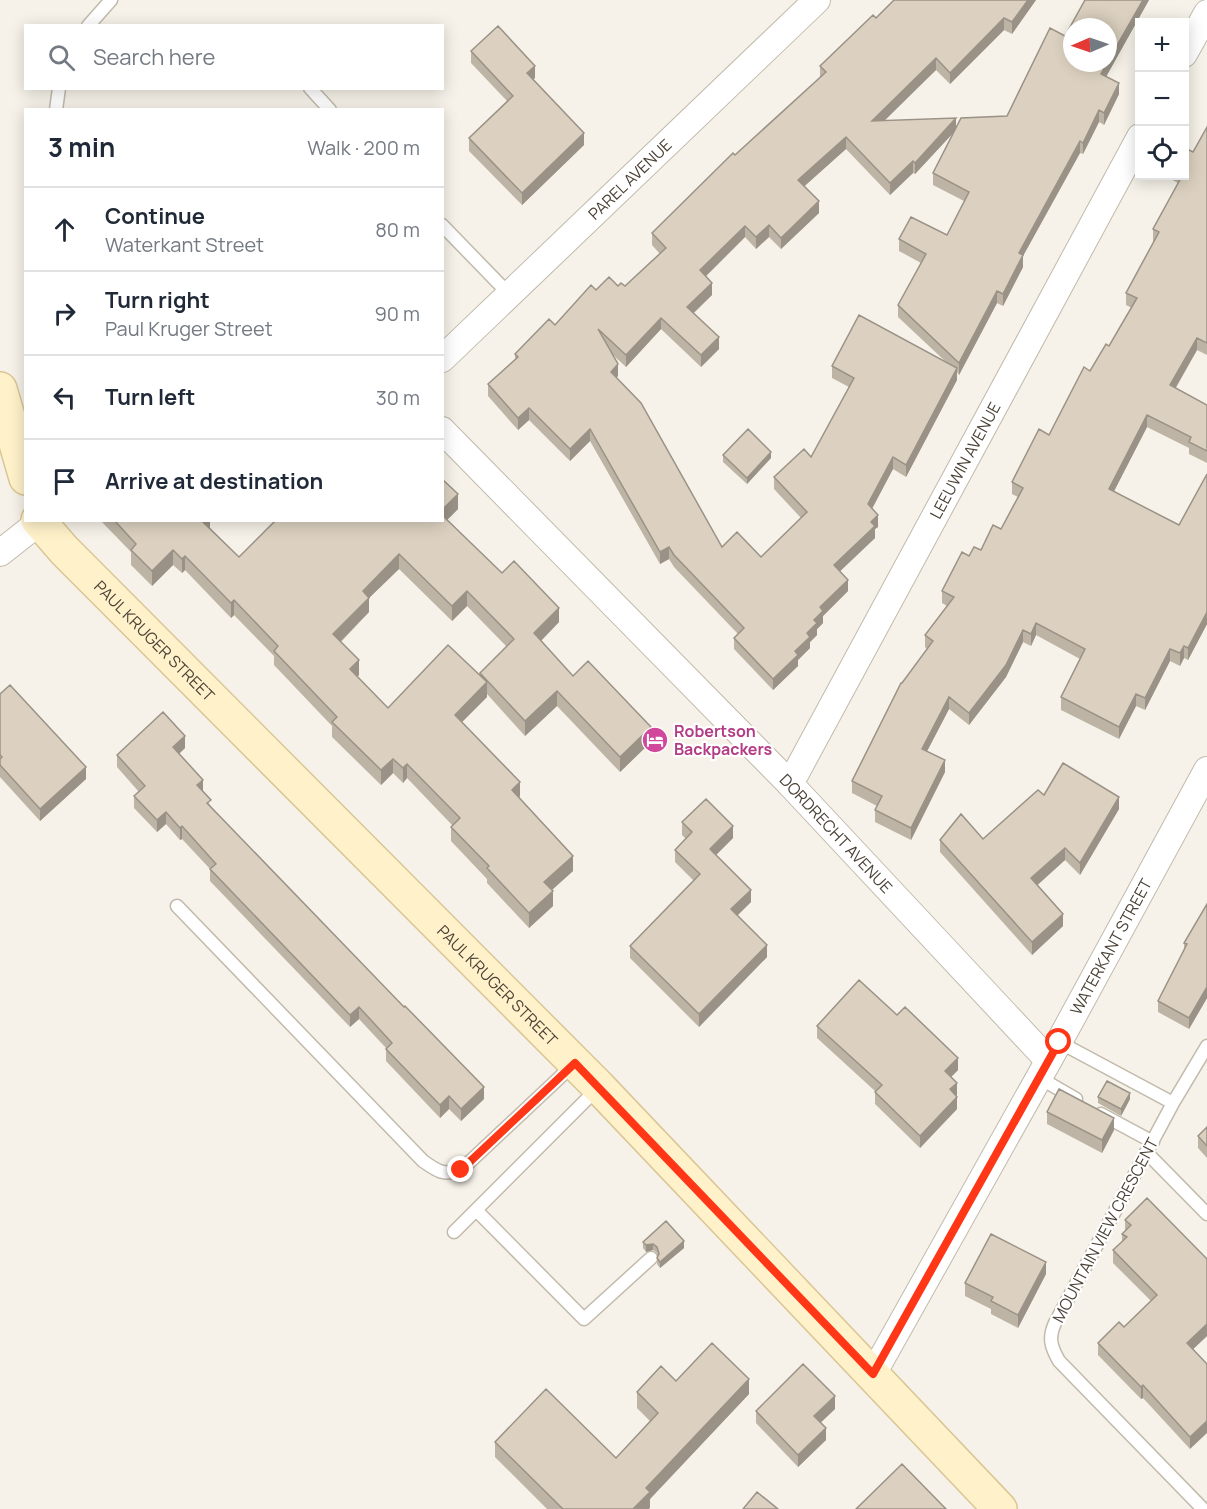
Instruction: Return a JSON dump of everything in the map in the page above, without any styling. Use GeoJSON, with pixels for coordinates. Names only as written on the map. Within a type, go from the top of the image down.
{"type":"FeatureCollection","features":[{"type":"Feature","properties":{"kind":"street","name":"PAREL AVENUE"},"geometry":{"type":"LineString","coordinates":[[444,358],[817,0]]}},
{"type":"Feature","properties":{"kind":"street"},"geometry":{"type":"LineString","coordinates":[[1189,47],[1207,13]]}},
{"type":"Feature","properties":{"kind":"street","name":"LEEUWIN AVENUE"},"geometry":{"type":"LineString","coordinates":[[790,784],[1135,147]]}},
{"type":"Feature","properties":{"kind":"street"},"geometry":{"type":"LineString","coordinates":[[0,389],[23,455]]}},
{"type":"Feature","properties":{"kind":"street","name":"DORDRECHT AVENUE"},"geometry":{"type":"LineString","coordinates":[[444,432],[790,784],[1048,1060]]}},
{"type":"Feature","properties":{"kind":"street"},"geometry":{"type":"LineString","coordinates":[[0,553],[38,522]]}},
{"type":"Feature","properties":{"kind":"street","name":"PAUL KRUGER STREET"},"geometry":{"type":"LineString","coordinates":[[38,522],[599,1087],[1000,1509]]}},
{"type":"Feature","properties":{"kind":"street","name":"WATERKANT STREET"},"geometry":{"type":"LineString","coordinates":[[873,1374],[1207,770]]}},
{"type":"Feature","properties":{"kind":"lane"},"geometry":{"type":"LineString","coordinates":[[89,24],[111,0]]}},
{"type":"Feature","properties":{"kind":"lane"},"geometry":{"type":"LineString","coordinates":[[56,108],[59,90]]}},
{"type":"Feature","properties":{"kind":"lane"},"geometry":{"type":"LineString","coordinates":[[312,90],[328,108]]}},
{"type":"Feature","properties":{"kind":"lane"},"geometry":{"type":"LineString","coordinates":[[444,227],[510,295]]}},
{"type":"Feature","properties":{"kind":"lane"},"geometry":{"type":"LineString","coordinates":[[177,906],[423,1161],[436,1170],[450,1174],[461,1170],[575,1063]]}},
{"type":"Feature","properties":{"kind":"lane","name":"MOUNTAIN VIEW CRESCENT"},"geometry":{"type":"LineString","coordinates":[[1203,1509],[1059,1361],[1050,1340],[1055,1323],[1173,1103],[1207,1046]]}},
{"type":"Feature","properties":{"kind":"lane"},"geometry":{"type":"LineString","coordinates":[[1048,1060],[1173,1103]]}},
{"type":"Feature","properties":{"kind":"lane"},"geometry":{"type":"LineString","coordinates":[[1048,1060],[1090,1108],[1149,1147],[1207,1214]]}},
{"type":"Feature","properties":{"kind":"lane"},"geometry":{"type":"LineString","coordinates":[[454,1232],[599,1087]]}},
{"type":"Feature","properties":{"kind":"lane"},"geometry":{"type":"LineString","coordinates":[[476,1210],[584,1319],[651,1258]]}},
{"type":"Feature","properties":{"kind":"building"},"geometry":{"type":"Polygon","coordinates":[[[894,0],[1028,0],[1012,22],[1004,18],[950,73],[936,58],[872,121],[956,118],[915,163],[913,161],[890,183],[846,137],[798,180],[819,201],[781,238],[769,225],[756,237],[745,226],[700,270],[712,283],[687,307],[719,337],[701,355],[661,318],[626,355],[598,329],[618,364],[611,372],[641,403],[722,547],[737,532],[761,557],[807,512],[774,477],[804,449],[811,457],[854,378],[832,366],[859,315],[957,368],[906,465],[893,457],[868,504],[878,515],[871,522],[875,526],[834,565],[848,580],[820,607],[823,611],[814,620],[817,623],[807,633],[810,637],[795,651],[798,655],[773,679],[734,638],[744,628],[669,547],[660,552],[590,429],[570,449],[529,408],[518,418],[488,384],[518,357],[515,354],[549,319],[555,325],[591,285],[596,290],[609,277],[618,286],[621,283],[625,286],[666,248],[652,233],[733,153],[735,155],[826,72],[820,66],[873,15],[876,18],[894,0]]]}},
{"type":"Feature","properties":{"kind":"building"},"geometry":{"type":"Polygon","coordinates":[[[1085,0],[1143,0],[1117,45],[1117,18],[1075,18],[1085,0]]]}},
{"type":"Feature","properties":{"kind":"building"},"geometry":{"type":"Polygon","coordinates":[[[498,26],[535,66],[527,73],[584,133],[522,193],[469,138],[513,96],[471,51],[498,26]]]}},
{"type":"Feature","properties":{"kind":"building"},"geometry":{"type":"Polygon","coordinates":[[[1050,28],[1063,35],[1063,72],[1102,72],[1101,74],[1119,83],[1104,113],[1099,110],[1083,143],[1080,141],[1019,253],[1023,255],[1003,294],[997,291],[959,363],[898,305],[926,254],[899,239],[911,217],[947,235],[969,192],[933,173],[961,118],[1007,116],[1050,28]]]}},
{"type":"Feature","properties":{"kind":"building"},"geometry":{"type":"Polygon","coordinates":[[[1207,127],[1207,343],[1197,338],[1170,385],[1207,405],[1207,451],[1189,442],[1191,437],[1147,415],[1109,489],[1179,525],[1207,474],[1207,612],[1188,648],[1184,646],[1180,653],[1170,649],[1145,698],[1136,694],[1119,727],[1061,697],[1085,649],[1036,623],[1031,634],[1023,630],[1006,665],[969,713],[949,697],[922,749],[945,760],[911,828],[875,810],[882,796],[852,781],[901,683],[933,641],[925,635],[954,597],[942,591],[962,552],[969,556],[974,547],[981,550],[993,525],[1001,529],[1023,488],[1012,482],[1039,429],[1049,435],[1084,367],[1090,371],[1106,344],[1109,346],[1137,298],[1126,293],[1159,232],[1153,229],[1180,180],[1189,180],[1189,150],[1193,152],[1207,127]]]}},
{"type":"Feature","properties":{"kind":"building"},"geometry":{"type":"Polygon","coordinates":[[[748,429],[771,452],[747,478],[723,455],[748,429]]]}},
{"type":"Feature","properties":{"kind":"building"},"geometry":{"type":"Polygon","coordinates":[[[444,481],[458,494],[444,508],[444,481]]]}},
{"type":"Feature","properties":{"kind":"building"},"geometry":{"type":"Polygon","coordinates":[[[444,517],[502,573],[514,561],[559,608],[534,633],[573,676],[588,661],[651,727],[620,757],[557,691],[525,721],[480,673],[514,639],[467,591],[452,606],[399,554],[363,591],[369,598],[333,634],[359,660],[350,669],[388,708],[448,645],[487,682],[455,715],[520,782],[512,790],[573,856],[544,882],[553,891],[529,913],[487,868],[489,866],[451,827],[460,818],[407,764],[403,768],[393,759],[381,770],[332,722],[337,717],[274,651],[278,646],[234,600],[231,603],[185,556],[182,559],[173,550],[152,571],[131,550],[136,544],[116,522],[203,522],[239,557],[274,522],[444,522],[444,517]]]}},
{"type":"Feature","properties":{"kind":"building"},"geometry":{"type":"Polygon","coordinates":[[[10,685],[86,767],[40,809],[0,765],[2,757],[0,755],[0,694],[10,685]]]}},
{"type":"Feature","properties":{"kind":"building"},"geometry":{"type":"Polygon","coordinates":[[[163,712],[185,736],[173,747],[203,780],[197,785],[211,800],[207,803],[484,1087],[461,1109],[449,1096],[440,1105],[386,1049],[392,1043],[359,1007],[350,1015],[210,869],[216,864],[182,826],[180,828],[166,812],[157,820],[134,796],[145,786],[117,755],[163,712]]]}},
{"type":"Feature","properties":{"kind":"building"},"geometry":{"type":"Polygon","coordinates":[[[1063,763],[1119,797],[1080,863],[1065,848],[1031,878],[1063,914],[1032,942],[940,840],[961,814],[983,839],[1038,790],[1044,795],[1063,763]]]}},
{"type":"Feature","properties":{"kind":"building"},"geometry":{"type":"Polygon","coordinates":[[[706,799],[733,826],[710,849],[751,890],[731,909],[767,945],[699,1014],[630,946],[700,874],[675,850],[692,832],[682,822],[706,799]]]}},
{"type":"Feature","properties":{"kind":"building"},"geometry":{"type":"Polygon","coordinates":[[[1207,904],[1207,987],[1189,1018],[1158,1001],[1187,944],[1184,943],[1207,904]]]}},
{"type":"Feature","properties":{"kind":"building"},"geometry":{"type":"Polygon","coordinates":[[[859,980],[897,1015],[905,1007],[958,1058],[945,1071],[957,1083],[950,1089],[957,1097],[920,1136],[875,1092],[882,1085],[817,1026],[859,980]]]}},
{"type":"Feature","properties":{"kind":"building"},"geometry":{"type":"Polygon","coordinates":[[[1107,1081],[1130,1093],[1121,1109],[1098,1097],[1107,1081]]]}},
{"type":"Feature","properties":{"kind":"building"},"geometry":{"type":"Polygon","coordinates":[[[1059,1089],[1114,1118],[1102,1140],[1047,1112],[1059,1089]]]}},
{"type":"Feature","properties":{"kind":"building"},"geometry":{"type":"Polygon","coordinates":[[[1207,1127],[1207,1146],[1198,1136],[1207,1127]]]}},
{"type":"Feature","properties":{"kind":"building"},"geometry":{"type":"Polygon","coordinates":[[[1147,1198],[1207,1259],[1207,1324],[1187,1343],[1207,1364],[1207,1421],[1190,1437],[1143,1385],[1141,1387],[1098,1343],[1119,1322],[1124,1327],[1157,1295],[1113,1250],[1127,1237],[1122,1234],[1131,1225],[1125,1220],[1147,1198]]]}},
{"type":"Feature","properties":{"kind":"building"},"geometry":{"type":"Polygon","coordinates":[[[666,1221],[684,1241],[660,1262],[657,1258],[659,1254],[657,1247],[653,1244],[646,1245],[643,1242],[666,1221]]]}},
{"type":"Feature","properties":{"kind":"building"},"geometry":{"type":"Polygon","coordinates":[[[991,1234],[1046,1262],[1018,1315],[991,1301],[993,1297],[965,1283],[991,1234]]]}},
{"type":"Feature","properties":{"kind":"building"},"geometry":{"type":"Polygon","coordinates":[[[712,1343],[749,1379],[646,1488],[650,1492],[633,1509],[563,1509],[495,1442],[546,1389],[616,1458],[658,1413],[637,1392],[661,1366],[676,1381],[712,1343]]]}},
{"type":"Feature","properties":{"kind":"building"},"geometry":{"type":"Polygon","coordinates":[[[803,1364],[835,1396],[814,1416],[826,1428],[798,1455],[756,1411],[803,1364]]]}},
{"type":"Feature","properties":{"kind":"building"},"geometry":{"type":"Polygon","coordinates":[[[902,1464],[946,1509],[856,1509],[902,1464]]]}},
{"type":"Feature","properties":{"kind":"building"},"geometry":{"type":"Polygon","coordinates":[[[757,1492],[778,1509],[743,1509],[757,1492]]]}},
{"type":"Feature","properties":{"kind":"place","name":"Robertson Backpackers"},"geometry":{"type":"Point","coordinates":[655,740]}},
{"type":"Feature","properties":{"kind":"route"},"geometry":{"type":"LineString","coordinates":[[461,1170],[575,1063],[873,1374],[1059,1042]]}}]}
